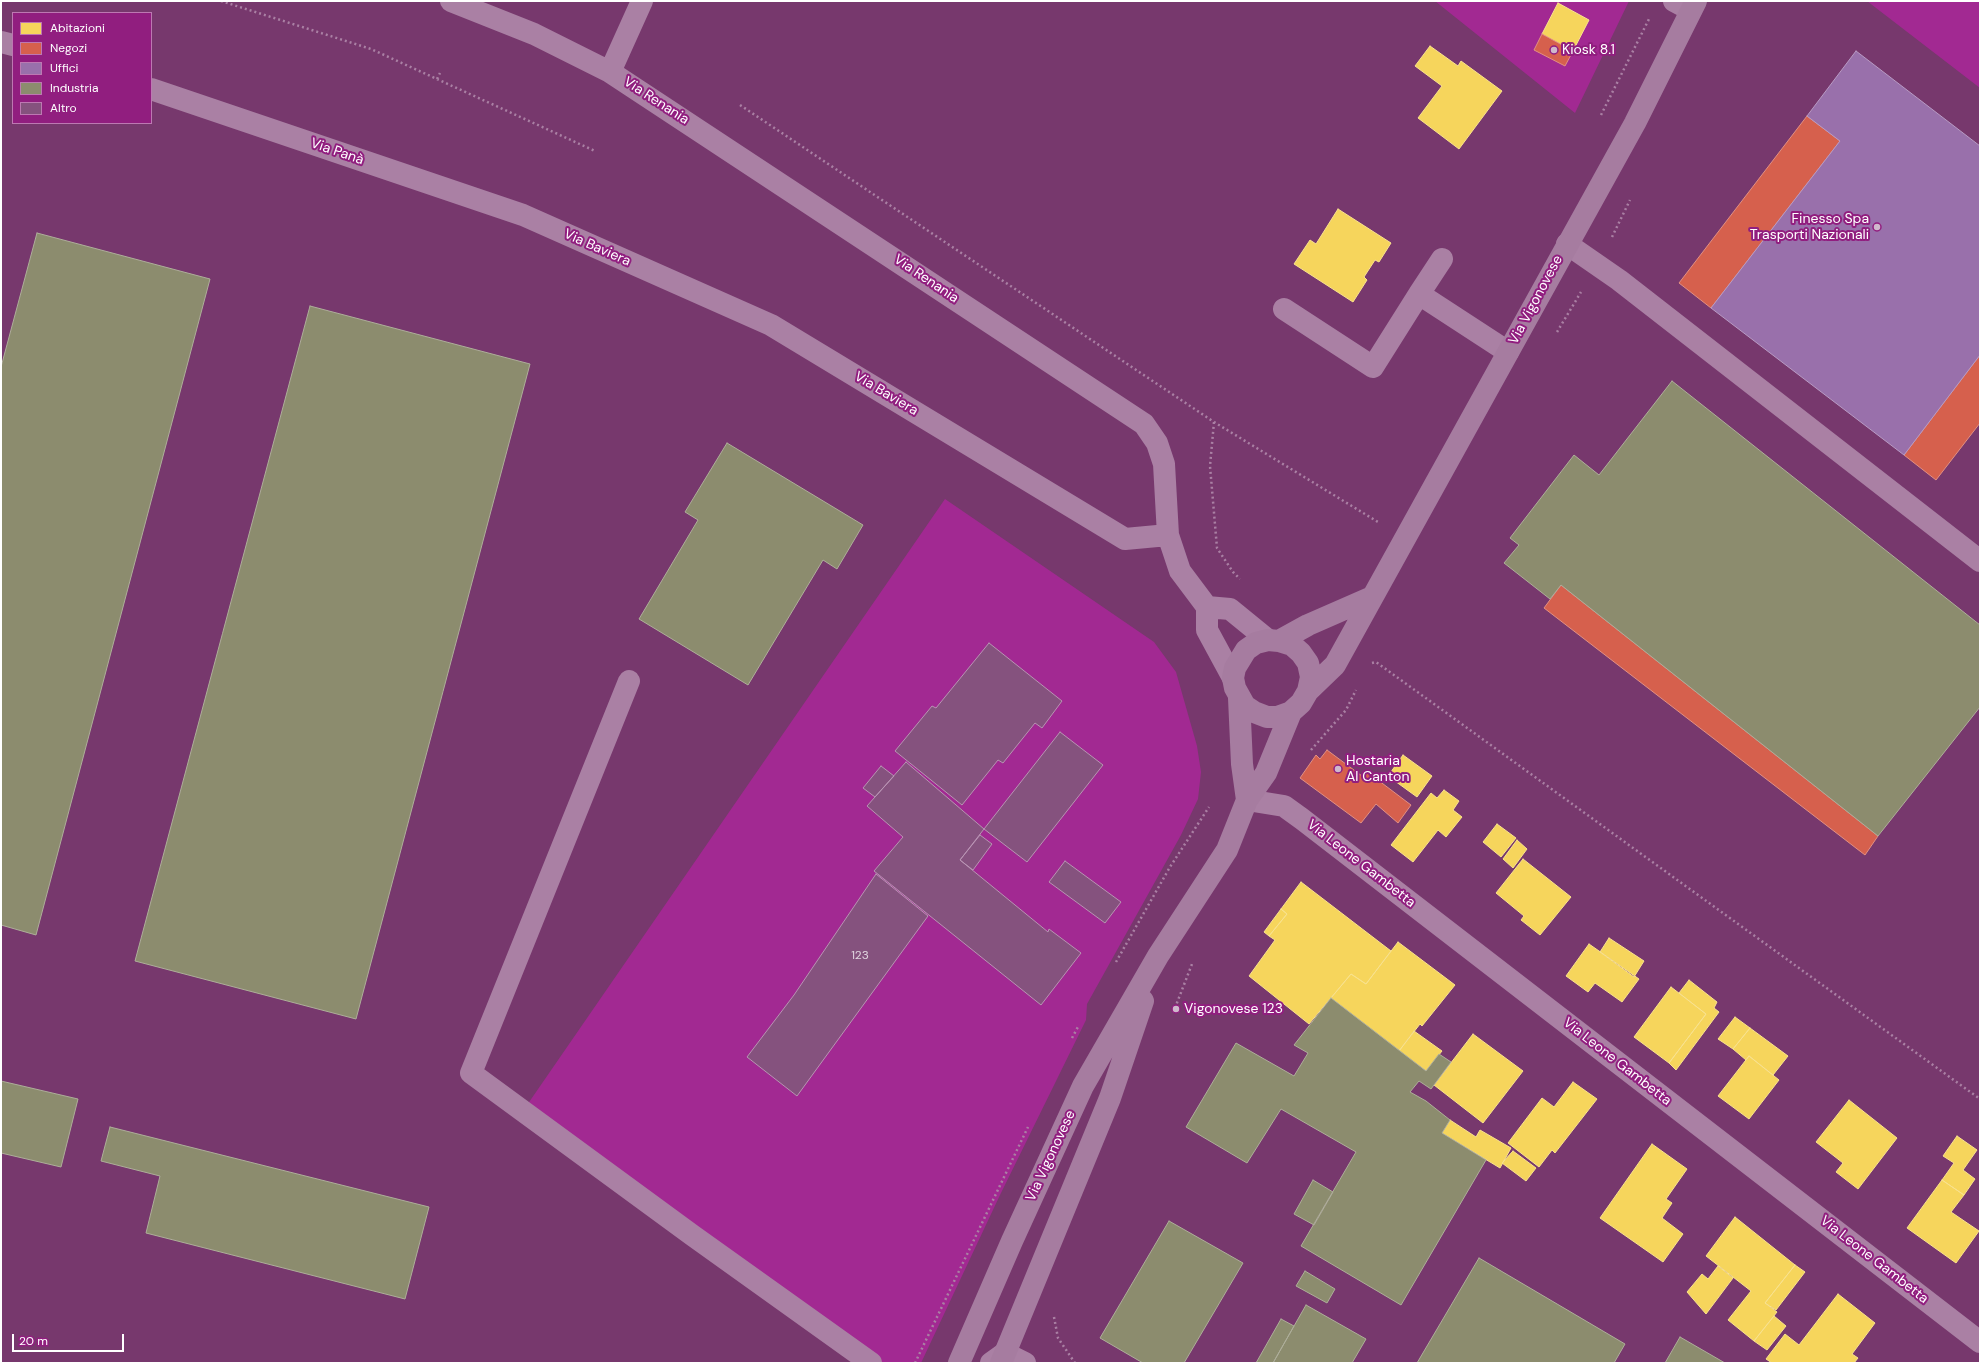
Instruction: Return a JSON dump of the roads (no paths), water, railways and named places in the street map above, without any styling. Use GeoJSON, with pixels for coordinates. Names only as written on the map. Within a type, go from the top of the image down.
{"type":"FeatureCollection","features":[{"type":"Feature","properties":{"kind":"main road","name":"Via Vigonovese"},"geometry":{"type":"LineString","coordinates":[[959,1363],[1012,1241],[1083,1086],[1158,956],[1227,850],[1247,800],[1266,773],[1291,712],[1301,703],[1308,691],[1335,665],[1635,123],[1687,4]]}},
{"type":"Feature","properties":{"kind":"main road","name":"Via Vigonovese"},"geometry":{"type":"LineString","coordinates":[[1247,800],[1242,764],[1236,688],[1239,658],[1246,650],[1256,643],[1274,640],[1372,597]]}},
{"type":"Feature","properties":{"kind":"main road"},"geometry":{"type":"LineString","coordinates":[[1274,640],[1292,645],[1301,653],[1308,663],[1311,677],[1308,691]]}},
{"type":"Feature","properties":{"kind":"main road"},"geometry":{"type":"LineString","coordinates":[[1236,688],[1245,706],[1254,712],[1266,717],[1277,717],[1291,712]]}},
{"type":"Feature","properties":{"kind":"main road","name":"Via Vigonovese"},"geometry":{"type":"LineString","coordinates":[[999,1360],[1110,1098],[1158,956]]}},
{"type":"Feature","properties":{"kind":"street"},"geometry":{"type":"LineString","coordinates":[[451,1],[534,34],[610,72],[642,1]]}},
{"type":"Feature","properties":{"kind":"street"},"geometry":{"type":"LineString","coordinates":[[1,42],[12,45]]}},
{"type":"Feature","properties":{"kind":"street","name":"Via Renania"},"geometry":{"type":"LineString","coordinates":[[610,72],[1144,424],[1157,443],[1164,464],[1168,535]]}},
{"type":"Feature","properties":{"kind":"street","name":"Via Panà"},"geometry":{"type":"LineString","coordinates":[[152,89],[522,215]]}},
{"type":"Feature","properties":{"kind":"street","name":"Via Baviera"},"geometry":{"type":"LineString","coordinates":[[522,215],[771,325],[1125,538],[1168,535]]}},
{"type":"Feature","properties":{"kind":"street"},"geometry":{"type":"LineString","coordinates":[[1567,244],[1619,280],[1980,561]]}},
{"type":"Feature","properties":{"kind":"street"},"geometry":{"type":"LineString","coordinates":[[1284,309],[1373,367],[1442,259]]}},
{"type":"Feature","properties":{"kind":"street"},"geometry":{"type":"LineString","coordinates":[[1419,294],[1508,352]]}},
{"type":"Feature","properties":{"kind":"street"},"geometry":{"type":"LineString","coordinates":[[1168,535],[1180,571],[1207,607],[1207,630],[1236,688]]}},
{"type":"Feature","properties":{"kind":"street"},"geometry":{"type":"LineString","coordinates":[[1207,607],[1230,609],[1274,640]]}},
{"type":"Feature","properties":{"kind":"street"},"geometry":{"type":"LineString","coordinates":[[628,681],[471,1073],[692,1235],[871,1363]]}},
{"type":"Feature","properties":{"kind":"street","name":"Via Leone Gambetta"},"geometry":{"type":"LineString","coordinates":[[1247,800],[1284,806],[1302,819],[1980,1342]]}},
{"type":"Feature","properties":{"kind":"street"},"geometry":{"type":"LineString","coordinates":[[999,1360],[1025,1363]]}},
{"type":"Feature","properties":{"kind":"place","name":"Kiosk 8.1"},"geometry":{"type":"Point","coordinates":[1554,50]}},
{"type":"Feature","properties":{"kind":"place","name":"Finesso Spa Trasporti Nazionali"},"geometry":{"type":"Point","coordinates":[1877,227]}},
{"type":"Feature","properties":{"kind":"place","name":"Hostaria Al Canton"},"geometry":{"type":"Point","coordinates":[1338,769]}},
{"type":"Feature","properties":{"kind":"place","name":"Vigonovese 123"},"geometry":{"type":"Point","coordinates":[1176,1009]}}]}
